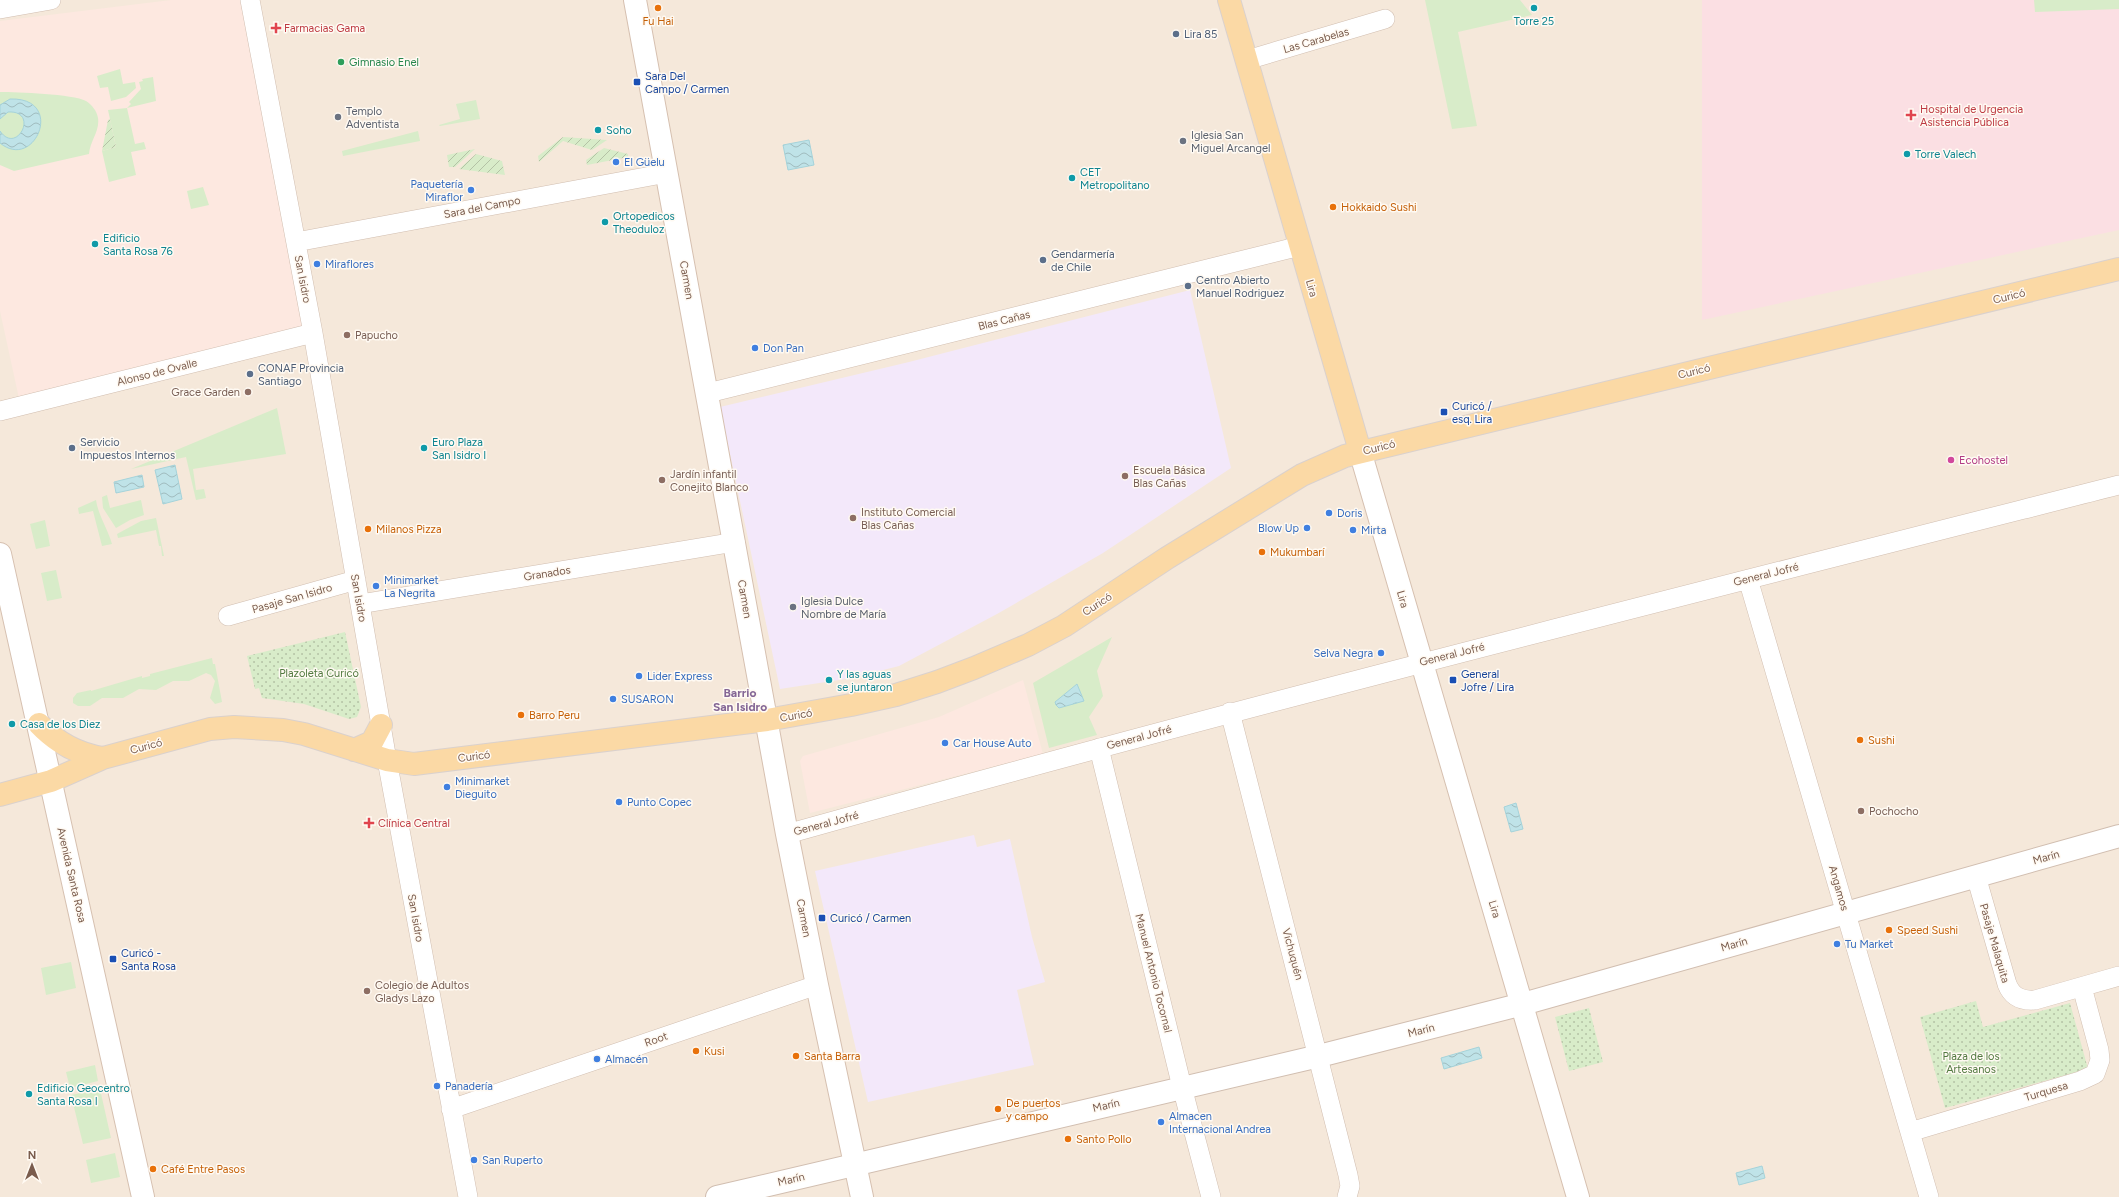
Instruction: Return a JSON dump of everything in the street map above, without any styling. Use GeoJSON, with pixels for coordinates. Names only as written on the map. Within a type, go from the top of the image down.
{"type":"FeatureCollection","features":[{"type":"Feature","properties":{"kind":"main road","name":"Carmen"},"geometry":{"type":"LineString","coordinates":[[635,0],[708,393],[787,834],[862,1197]]}},
{"type":"Feature","properties":{"kind":"main road","name":"Lira"},"geometry":{"type":"LineString","coordinates":[[1229,0],[1421,662],[1523,1004],[1578,1197]]}},
{"type":"Feature","properties":{"kind":"main road","name":"Curicó"},"geometry":{"type":"LineString","coordinates":[[0,795],[51,781],[103,758],[210,729],[234,727],[283,730],[304,734],[387,760],[414,764],[767,720],[851,706],[896,695],[974,668],[1064,626],[1167,558],[1302,475],[1360,451],[2119,269]]}},
{"type":"Feature","properties":{"kind":"main road","name":"Avenida Santa Rosa"},"geometry":{"type":"LineString","coordinates":[[0,554],[143,1197]]}},
{"type":"Feature","properties":{"kind":"main road"},"geometry":{"type":"LineString","coordinates":[[39,724],[49,734],[69,748],[87,756],[103,758]]}},
{"type":"Feature","properties":{"kind":"main road"},"geometry":{"type":"LineString","coordinates":[[354,750],[372,742],[381,725]]}},
{"type":"Feature","properties":{"kind":"main road","name":"Marín"},"geometry":{"type":"LineString","coordinates":[[717,1197],[1319,1056],[1523,1004],[2119,836]]}},
{"type":"Feature","properties":{"kind":"street"},"geometry":{"type":"LineString","coordinates":[[0,9],[51,0]]}},
{"type":"Feature","properties":{"kind":"street","name":"San Isidro"},"geometry":{"type":"LineString","coordinates":[[250,0],[313,333],[387,760],[450,1109],[468,1197]]}},
{"type":"Feature","properties":{"kind":"street","name":"Las Carabelas"},"geometry":{"type":"LineString","coordinates":[[1246,60],[1385,19]]}},
{"type":"Feature","properties":{"kind":"street","name":"Sara del Campo"},"geometry":{"type":"LineString","coordinates":[[296,242],[667,173]]}},
{"type":"Feature","properties":{"kind":"street","name":"Blas Cañas"},"geometry":{"type":"LineString","coordinates":[[708,393],[1300,246]]}},
{"type":"Feature","properties":{"kind":"street","name":"Alonso de Ovalle"},"geometry":{"type":"LineString","coordinates":[[0,411],[313,333]]}},
{"type":"Feature","properties":{"kind":"street","name":"General Jofré"},"geometry":{"type":"LineString","coordinates":[[787,834],[1230,712],[2119,485]]}},
{"type":"Feature","properties":{"kind":"street","name":"Granados"},"geometry":{"type":"LineString","coordinates":[[360,604],[735,542]]}},
{"type":"Feature","properties":{"kind":"street","name":"Angamos"},"geometry":{"type":"LineString","coordinates":[[1748,579],[1928,1197]]}},
{"type":"Feature","properties":{"kind":"street","name":"Pasaje San Isidro"},"geometry":{"type":"LineString","coordinates":[[228,616],[356,580]]}},
{"type":"Feature","properties":{"kind":"street","name":"Vichuquén"},"geometry":{"type":"LineString","coordinates":[[1230,712],[1350,1180],[1350,1191],[1347,1197]]}},
{"type":"Feature","properties":{"kind":"street","name":"Manuel Antonio Tocornal"},"geometry":{"type":"LineString","coordinates":[[1099,748],[1182,1087],[1211,1197]]}},
{"type":"Feature","properties":{"kind":"street","name":"Pasaje Malaquita"},"geometry":{"type":"LineString","coordinates":[[1976,876],[2007,984],[2014,995],[2023,1000],[2035,1000],[2119,976]]}},
{"type":"Feature","properties":{"kind":"street","name":"Root"},"geometry":{"type":"LineString","coordinates":[[450,1109],[817,985]]}},
{"type":"Feature","properties":{"kind":"street","name":"Turquesa"},"geometry":{"type":"LineString","coordinates":[[1910,1132],[2080,1081],[2095,1074],[2100,1060],[2099,1050],[2082,987]]}},
{"type":"Feature","properties":{"kind":"shaded area"},"geometry":{"type":"Polygon","coordinates":[[[0,0],[2119,0],[2119,1197],[0,1197],[0,0]]]}},
{"type":"Feature","properties":{"kind":"shaded area"},"geometry":{"type":"Polygon","coordinates":[[[171,0],[241,0],[307,330],[20,403],[0,311],[0,21],[171,0]]]}},
{"type":"Feature","properties":{"kind":"shaded area","name":"Hospital de Urgencia Asistencia Pública"},"geometry":{"type":"Polygon","coordinates":[[[1702,0],[2119,0],[2119,230],[1702,320],[1702,0]]]}},
{"type":"Feature","properties":{"kind":"shaded area"},"geometry":{"type":"Polygon","coordinates":[[[1190,290],[1231,468],[1103,553],[997,614],[899,666],[852,678],[780,689],[720,407],[909,362],[1190,290]]]}},
{"type":"Feature","properties":{"kind":"shaded area","name":"Car House Auto"},"geometry":{"type":"Polygon","coordinates":[[[1023,680],[1043,754],[810,813],[800,761],[803,756],[939,717],[1023,680]]]}},
{"type":"Feature","properties":{"kind":"shaded area"},"geometry":{"type":"Polygon","coordinates":[[[974,835],[977,847],[1010,839],[1032,937],[1045,982],[1017,990],[1034,1065],[868,1102],[815,871],[974,835]]]}},
{"type":"Feature","properties":{"kind":"green space"},"geometry":{"type":"Polygon","coordinates":[[[1425,0],[1520,0],[1532,15],[1458,32],[1477,126],[1452,129],[1425,0]]]}},
{"type":"Feature","properties":{"kind":"green space"},"geometry":{"type":"Polygon","coordinates":[[[2034,0],[2119,0],[2119,9],[2035,12],[2034,0]]]}},
{"type":"Feature","properties":{"kind":"green space"},"geometry":{"type":"Polygon","coordinates":[[[120,69],[123,84],[135,82],[136,88],[126,97],[111,101],[108,87],[100,88],[97,76],[120,69]]]}},
{"type":"Feature","properties":{"kind":"green space"},"geometry":{"type":"Polygon","coordinates":[[[153,77],[156,101],[127,108],[131,104],[129,102],[141,89],[139,82],[143,81],[142,79],[153,77]]]}},
{"type":"Feature","properties":{"kind":"green space"},"geometry":{"type":"Polygon","coordinates":[[[0,92],[58,95],[86,101],[94,108],[98,118],[98,127],[89,154],[14,171],[0,165],[0,92]]]}},
{"type":"Feature","properties":{"kind":"green space"},"geometry":{"type":"Polygon","coordinates":[[[476,100],[480,119],[439,125],[460,119],[456,104],[476,100]]]}},
{"type":"Feature","properties":{"kind":"green space"},"geometry":{"type":"Polygon","coordinates":[[[127,108],[135,144],[144,142],[146,149],[131,152],[136,175],[109,182],[102,151],[116,147],[108,110],[127,108]]]}},
{"type":"Feature","properties":{"kind":"green space"},"geometry":{"type":"Polygon","coordinates":[[[110,119],[116,147],[102,151],[108,120],[110,119]]]}},
{"type":"Feature","properties":{"kind":"green space"},"geometry":{"type":"Polygon","coordinates":[[[418,131],[420,141],[343,156],[342,151],[418,131]]]}},
{"type":"Feature","properties":{"kind":"green space"},"geometry":{"type":"Polygon","coordinates":[[[563,137],[607,140],[592,150],[563,141],[539,162],[538,156],[563,137]]]}},
{"type":"Feature","properties":{"kind":"green space"},"geometry":{"type":"Polygon","coordinates":[[[604,148],[628,154],[628,157],[587,165],[586,160],[604,148]]]}},
{"type":"Feature","properties":{"kind":"green space"},"geometry":{"type":"Polygon","coordinates":[[[475,149],[455,167],[449,167],[447,155],[475,149]]]}},
{"type":"Feature","properties":{"kind":"green space"},"geometry":{"type":"Polygon","coordinates":[[[476,154],[502,161],[505,175],[459,169],[476,154]]]}},
{"type":"Feature","properties":{"kind":"green space"},"geometry":{"type":"Polygon","coordinates":[[[203,187],[209,205],[191,209],[187,191],[203,187]]]}},
{"type":"Feature","properties":{"kind":"green space"},"geometry":{"type":"Polygon","coordinates":[[[277,408],[286,454],[193,469],[196,490],[204,489],[206,498],[196,500],[186,457],[131,469],[277,408]]]}},
{"type":"Feature","properties":{"kind":"green space"},"geometry":{"type":"Polygon","coordinates":[[[107,495],[110,508],[141,500],[144,515],[130,520],[116,528],[103,508],[102,497],[107,495]]]}},
{"type":"Feature","properties":{"kind":"green space"},"geometry":{"type":"Polygon","coordinates":[[[96,500],[112,544],[102,546],[93,511],[79,514],[78,508],[96,500]]]}},
{"type":"Feature","properties":{"kind":"green space"},"geometry":{"type":"Polygon","coordinates":[[[156,518],[164,556],[162,556],[161,546],[159,546],[156,530],[118,538],[117,534],[141,521],[156,518]]]}},
{"type":"Feature","properties":{"kind":"green space"},"geometry":{"type":"Polygon","coordinates":[[[45,520],[50,546],[36,549],[30,524],[45,520]]]}},
{"type":"Feature","properties":{"kind":"green space"},"geometry":{"type":"Polygon","coordinates":[[[56,570],[62,598],[47,601],[41,573],[56,570]]]}},
{"type":"Feature","properties":{"kind":"green space","name":"Plazoleta Curicó"},"geometry":{"type":"Polygon","coordinates":[[[345,632],[361,707],[357,717],[349,719],[304,704],[262,698],[259,688],[255,689],[247,656],[345,632]]]}},
{"type":"Feature","properties":{"kind":"green space"},"geometry":{"type":"Polygon","coordinates":[[[1112,637],[1097,671],[1103,696],[1089,717],[1097,735],[1049,748],[1033,683],[1112,637]]]}},
{"type":"Feature","properties":{"kind":"green space"},"geometry":{"type":"Polygon","coordinates":[[[212,658],[213,664],[215,664],[222,702],[215,704],[210,698],[215,681],[211,675],[206,673],[189,681],[173,681],[156,690],[139,689],[123,698],[102,698],[90,706],[78,706],[73,703],[73,698],[77,693],[91,691],[142,676],[142,678],[150,676],[150,674],[212,658]]]}},
{"type":"Feature","properties":{"kind":"green space"},"geometry":{"type":"Polygon","coordinates":[[[71,962],[76,988],[46,995],[41,968],[71,962]]]}},
{"type":"Feature","properties":{"kind":"green space","name":"Plaza de los Artesanos"},"geometry":{"type":"Polygon","coordinates":[[[1976,1001],[1983,1027],[2070,1003],[2088,1069],[1945,1108],[1920,1017],[1976,1001]]]}},
{"type":"Feature","properties":{"kind":"green space"},"geometry":{"type":"Polygon","coordinates":[[[1589,1008],[1603,1062],[1569,1071],[1555,1017],[1589,1008]]]}},
{"type":"Feature","properties":{"kind":"green space"},"geometry":{"type":"Polygon","coordinates":[[[95,1065],[98,1081],[70,1088],[66,1072],[95,1065]]]}},
{"type":"Feature","properties":{"kind":"green space"},"geometry":{"type":"Polygon","coordinates":[[[100,1089],[111,1138],[83,1144],[71,1095],[100,1089]]]}},
{"type":"Feature","properties":{"kind":"green space"},"geometry":{"type":"Polygon","coordinates":[[[115,1153],[120,1177],[91,1183],[86,1160],[115,1153]]]}},
{"type":"Feature","properties":{"kind":"water"},"geometry":{"type":"Polygon","coordinates":[[[10,99],[27,102],[37,109],[41,120],[39,131],[33,141],[24,148],[13,149],[0,143],[0,131],[7,137],[13,138],[22,130],[24,124],[23,118],[18,113],[8,112],[0,119],[0,105],[10,99]]]}},
{"type":"Feature","properties":{"kind":"water"},"geometry":{"type":"Polygon","coordinates":[[[809,140],[814,165],[788,170],[783,145],[809,140]]]}},
{"type":"Feature","properties":{"kind":"water"},"geometry":{"type":"Polygon","coordinates":[[[175,465],[182,499],[163,504],[155,470],[175,465]]]}},
{"type":"Feature","properties":{"kind":"water"},"geometry":{"type":"Polygon","coordinates":[[[142,475],[144,487],[116,493],[114,482],[142,475]]]}},
{"type":"Feature","properties":{"kind":"water"},"geometry":{"type":"Polygon","coordinates":[[[1077,684],[1084,701],[1059,708],[1055,702],[1077,684]]]}},
{"type":"Feature","properties":{"kind":"water"},"geometry":{"type":"Polygon","coordinates":[[[1516,803],[1523,829],[1511,832],[1504,807],[1516,803]]]}},
{"type":"Feature","properties":{"kind":"water"},"geometry":{"type":"Polygon","coordinates":[[[1479,1047],[1482,1058],[1444,1069],[1441,1058],[1479,1047]]]}},
{"type":"Feature","properties":{"kind":"water"},"geometry":{"type":"Polygon","coordinates":[[[1762,1166],[1765,1178],[1739,1185],[1736,1173],[1762,1166]]]}},
{"type":"Feature","properties":{"kind":"place","name":"Fu Hai"},"geometry":{"type":"Point","coordinates":[658,8]}},
{"type":"Feature","properties":{"kind":"place","name":"Torre 25"},"geometry":{"type":"Point","coordinates":[1534,8]}},
{"type":"Feature","properties":{"kind":"place","name":"Farmacias Gama"},"geometry":{"type":"Point","coordinates":[276,28]}},
{"type":"Feature","properties":{"kind":"place","name":"Lira 85"},"geometry":{"type":"Point","coordinates":[1176,34]}},
{"type":"Feature","properties":{"kind":"place","name":"Gimnasio Enel"},"geometry":{"type":"Point","coordinates":[341,62]}},
{"type":"Feature","properties":{"kind":"place","name":"Sara Del Campo / Carmen"},"geometry":{"type":"Point","coordinates":[637,82]}},
{"type":"Feature","properties":{"kind":"place","name":"Hospital de Urgencia Asistencia Pública"},"geometry":{"type":"Point","coordinates":[1911,115]}},
{"type":"Feature","properties":{"kind":"place","name":"Templo Adventista"},"geometry":{"type":"Point","coordinates":[338,117]}},
{"type":"Feature","properties":{"kind":"place","name":"Soho"},"geometry":{"type":"Point","coordinates":[598,130]}},
{"type":"Feature","properties":{"kind":"place","name":"Iglesia San Miguel Arcangel"},"geometry":{"type":"Point","coordinates":[1183,141]}},
{"type":"Feature","properties":{"kind":"place","name":"Torre Valech"},"geometry":{"type":"Point","coordinates":[1907,154]}},
{"type":"Feature","properties":{"kind":"place","name":"El Güelu"},"geometry":{"type":"Point","coordinates":[616,162]}},
{"type":"Feature","properties":{"kind":"place","name":"CET Metropolitano"},"geometry":{"type":"Point","coordinates":[1072,178]}},
{"type":"Feature","properties":{"kind":"place","name":"Paquetería Miraflor"},"geometry":{"type":"Point","coordinates":[471,190]}},
{"type":"Feature","properties":{"kind":"place","name":"Hokkaido Sushi"},"geometry":{"type":"Point","coordinates":[1333,207]}},
{"type":"Feature","properties":{"kind":"place","name":"Ortopedicos Theoduloz"},"geometry":{"type":"Point","coordinates":[605,222]}},
{"type":"Feature","properties":{"kind":"place","name":"Edificio Santa Rosa 76"},"geometry":{"type":"Point","coordinates":[95,244]}},
{"type":"Feature","properties":{"kind":"place","name":"Gendarmería de Chile"},"geometry":{"type":"Point","coordinates":[1043,260]}},
{"type":"Feature","properties":{"kind":"place","name":"Miraflores"},"geometry":{"type":"Point","coordinates":[317,264]}},
{"type":"Feature","properties":{"kind":"place","name":"Centro Abierto Manuel Rodriguez"},"geometry":{"type":"Point","coordinates":[1188,286]}},
{"type":"Feature","properties":{"kind":"place","name":"Papucho"},"geometry":{"type":"Point","coordinates":[347,335]}},
{"type":"Feature","properties":{"kind":"place","name":"Don Pan"},"geometry":{"type":"Point","coordinates":[755,348]}},
{"type":"Feature","properties":{"kind":"place","name":"CONAF Provincia Santiago"},"geometry":{"type":"Point","coordinates":[250,374]}},
{"type":"Feature","properties":{"kind":"place","name":"Grace Garden"},"geometry":{"type":"Point","coordinates":[248,392]}},
{"type":"Feature","properties":{"kind":"place","name":"Curicó / esq. Lira"},"geometry":{"type":"Point","coordinates":[1444,412]}},
{"type":"Feature","properties":{"kind":"place","name":"Servicio Impuestos Internos"},"geometry":{"type":"Point","coordinates":[72,448]}},
{"type":"Feature","properties":{"kind":"place","name":"Euro Plaza San Isidro I"},"geometry":{"type":"Point","coordinates":[424,448]}},
{"type":"Feature","properties":{"kind":"place","name":"Ecohostel"},"geometry":{"type":"Point","coordinates":[1951,460]}},
{"type":"Feature","properties":{"kind":"place","name":"Escuela Básica Blas Cañas"},"geometry":{"type":"Point","coordinates":[1125,476]}},
{"type":"Feature","properties":{"kind":"place","name":"Jardín infantil Conejito Blanco"},"geometry":{"type":"Point","coordinates":[662,480]}},
{"type":"Feature","properties":{"kind":"place","name":"Doris"},"geometry":{"type":"Point","coordinates":[1329,513]}},
{"type":"Feature","properties":{"kind":"place","name":"Instituto Comercial Blas Cañas"},"geometry":{"type":"Point","coordinates":[853,518]}},
{"type":"Feature","properties":{"kind":"place","name":"Blow Up"},"geometry":{"type":"Point","coordinates":[1307,528]}},
{"type":"Feature","properties":{"kind":"place","name":"Milanos Pizza"},"geometry":{"type":"Point","coordinates":[368,529]}},
{"type":"Feature","properties":{"kind":"place","name":"Mirta"},"geometry":{"type":"Point","coordinates":[1353,530]}},
{"type":"Feature","properties":{"kind":"place","name":"Mukumbarí"},"geometry":{"type":"Point","coordinates":[1262,552]}},
{"type":"Feature","properties":{"kind":"place","name":"Minimarket La Negrita"},"geometry":{"type":"Point","coordinates":[376,586]}},
{"type":"Feature","properties":{"kind":"place","name":"Iglesia Dulce Nombre de María"},"geometry":{"type":"Point","coordinates":[793,607]}},
{"type":"Feature","properties":{"kind":"place","name":"Selva Negra"},"geometry":{"type":"Point","coordinates":[1381,653]}},
{"type":"Feature","properties":{"kind":"place","name":"Lider Express"},"geometry":{"type":"Point","coordinates":[639,676]}},
{"type":"Feature","properties":{"kind":"place","name":"Y las aguas se juntaron"},"geometry":{"type":"Point","coordinates":[829,680]}},
{"type":"Feature","properties":{"kind":"place","name":"General Jofre / Lira"},"geometry":{"type":"Point","coordinates":[1453,680]}},
{"type":"Feature","properties":{"kind":"place","name":"SUSARON"},"geometry":{"type":"Point","coordinates":[613,699]}},
{"type":"Feature","properties":{"kind":"place","name":"Barro Peru"},"geometry":{"type":"Point","coordinates":[521,715]}},
{"type":"Feature","properties":{"kind":"place","name":"Casa de los Diez"},"geometry":{"type":"Point","coordinates":[12,724]}},
{"type":"Feature","properties":{"kind":"place","name":"Sushi"},"geometry":{"type":"Point","coordinates":[1860,740]}},
{"type":"Feature","properties":{"kind":"place","name":"Car House Auto"},"geometry":{"type":"Point","coordinates":[945,743]}},
{"type":"Feature","properties":{"kind":"place","name":"Minimarket Dieguito"},"geometry":{"type":"Point","coordinates":[447,787]}},
{"type":"Feature","properties":{"kind":"place","name":"Punto Copec"},"geometry":{"type":"Point","coordinates":[619,802]}},
{"type":"Feature","properties":{"kind":"place","name":"Pochocho"},"geometry":{"type":"Point","coordinates":[1861,811]}},
{"type":"Feature","properties":{"kind":"place","name":"Clínica Central"},"geometry":{"type":"Point","coordinates":[369,823]}},
{"type":"Feature","properties":{"kind":"place","name":"Curicó / Carmen"},"geometry":{"type":"Point","coordinates":[822,918]}},
{"type":"Feature","properties":{"kind":"place","name":"Speed Sushi"},"geometry":{"type":"Point","coordinates":[1889,930]}},
{"type":"Feature","properties":{"kind":"place","name":"Tu Market"},"geometry":{"type":"Point","coordinates":[1837,944]}},
{"type":"Feature","properties":{"kind":"place","name":"Curicó - Santa Rosa"},"geometry":{"type":"Point","coordinates":[113,959]}},
{"type":"Feature","properties":{"kind":"place","name":"Colegio de Adultos Gladys Lazo"},"geometry":{"type":"Point","coordinates":[367,991]}},
{"type":"Feature","properties":{"kind":"place","name":"Kusi"},"geometry":{"type":"Point","coordinates":[696,1051]}},
{"type":"Feature","properties":{"kind":"place","name":"Santa Barra"},"geometry":{"type":"Point","coordinates":[796,1056]}},
{"type":"Feature","properties":{"kind":"place","name":"Almacén"},"geometry":{"type":"Point","coordinates":[597,1059]}},
{"type":"Feature","properties":{"kind":"place","name":"Panadería"},"geometry":{"type":"Point","coordinates":[437,1086]}},
{"type":"Feature","properties":{"kind":"place","name":"Edificio Geocentro Santa Rosa I"},"geometry":{"type":"Point","coordinates":[29,1094]}},
{"type":"Feature","properties":{"kind":"place","name":"De puertos y campo"},"geometry":{"type":"Point","coordinates":[998,1109]}},
{"type":"Feature","properties":{"kind":"place","name":"Almacen Internacional Andrea"},"geometry":{"type":"Point","coordinates":[1161,1122]}},
{"type":"Feature","properties":{"kind":"place","name":"Santo Pollo"},"geometry":{"type":"Point","coordinates":[1068,1139]}},
{"type":"Feature","properties":{"kind":"place","name":"San Ruperto"},"geometry":{"type":"Point","coordinates":[474,1160]}},
{"type":"Feature","properties":{"kind":"place","name":"Café Entre Pasos"},"geometry":{"type":"Point","coordinates":[153,1169]}},
{"type":"Feature","properties":{"kind":"district","name":"Barrio San Isidro"},"geometry":{"type":"Point","coordinates":[740,700]}}]}
